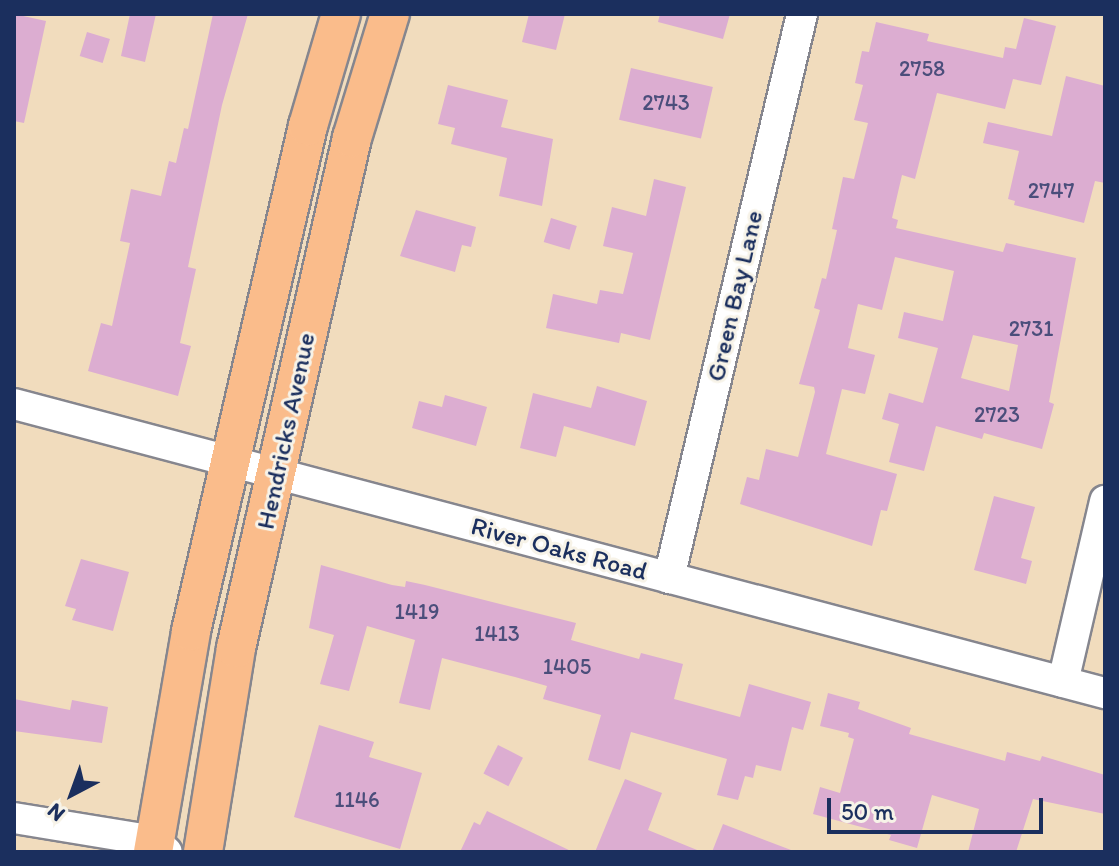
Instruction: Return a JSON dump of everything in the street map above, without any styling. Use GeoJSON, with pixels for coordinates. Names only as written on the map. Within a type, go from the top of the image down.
{"type":"FeatureCollection","features":[{"type":"Feature","properties":{"kind":"main road","name":"Hendricks Avenue"},"geometry":{"type":"LineString","coordinates":[[158,848],[191,631],[308,126],[341,14]]}},
{"type":"Feature","properties":{"kind":"main road","name":"Hendricks Avenue"},"geometry":{"type":"LineString","coordinates":[[203,852],[236,648],[352,138],[390,14]]}},
{"type":"Feature","properties":{"kind":"street","name":"Green Bay Lane"},"geometry":{"type":"LineString","coordinates":[[669,578],[802,14]]}},
{"type":"Feature","properties":{"kind":"street","name":"River Oaks Road"},"geometry":{"type":"LineString","coordinates":[[14,404],[1105,693]]}},
{"type":"Feature","properties":{"kind":"street"},"geometry":{"type":"LineString","coordinates":[[1063,682],[1105,501]]}},
{"type":"Feature","properties":{"kind":"street"},"geometry":{"type":"LineString","coordinates":[[14,818],[158,848]]}},
{"type":"Feature","properties":{"kind":"building"},"geometry":{"type":"Polygon","coordinates":[[[14,14],[46,21],[24,123],[14,121],[14,14]]]}},
{"type":"Feature","properties":{"kind":"building"},"geometry":{"type":"Polygon","coordinates":[[[130,14],[156,14],[145,62],[121,56],[130,14]]]}},
{"type":"Feature","properties":{"kind":"building"},"geometry":{"type":"Polygon","coordinates":[[[213,14],[248,14],[222,105],[188,267],[196,269],[180,343],[191,346],[178,396],[88,371],[101,323],[112,326],[130,243],[120,241],[131,189],[161,196],[169,161],[176,163],[184,128],[188,129],[213,14]]]}},
{"type":"Feature","properties":{"kind":"building"},"geometry":{"type":"Polygon","coordinates":[[[529,14],[565,14],[556,50],[522,42],[529,14]]]}},
{"type":"Feature","properties":{"kind":"building"},"geometry":{"type":"Polygon","coordinates":[[[660,14],[730,14],[723,39],[658,22],[660,14]]]}},
{"type":"Feature","properties":{"kind":"building"},"geometry":{"type":"Polygon","coordinates":[[[1024,18],[1056,26],[1041,85],[1013,79],[1005,109],[937,93],[915,179],[902,175],[892,218],[898,220],[896,228],[1003,252],[1006,243],[1076,258],[1049,402],[1054,404],[1042,449],[984,433],[982,439],[936,426],[924,471],[889,462],[899,424],[882,419],[889,393],[923,403],[938,348],[898,338],[904,312],[943,321],[954,271],[895,257],[882,310],[858,304],[848,348],[875,355],[865,394],[842,389],[826,454],[897,474],[887,511],[881,510],[872,546],[740,504],[747,477],[759,480],[766,449],[798,457],[815,392],[814,387],[799,384],[820,310],[814,308],[822,278],[826,279],[837,230],[832,229],[843,177],[854,179],[868,123],[854,120],[863,85],[855,83],[862,51],[869,52],[876,22],[929,34],[927,41],[1003,58],[1005,47],[1016,49],[1024,18]],[[973,335],[961,378],[1009,391],[1018,345],[973,335]]]}},
{"type":"Feature","properties":{"kind":"building"},"geometry":{"type":"Polygon","coordinates":[[[87,32],[110,39],[103,63],[80,56],[87,32]]]}},
{"type":"Feature","properties":{"kind":"building"},"geometry":{"type":"Polygon","coordinates":[[[631,68],[713,87],[701,139],[619,120],[631,68]]]}},
{"type":"Feature","properties":{"kind":"building"},"geometry":{"type":"Polygon","coordinates":[[[1066,76],[1105,86],[1105,183],[1095,181],[1084,223],[1014,205],[1015,201],[1008,199],[1019,151],[983,143],[988,122],[1052,136],[1066,76]]]}},
{"type":"Feature","properties":{"kind":"building"},"geometry":{"type":"Polygon","coordinates":[[[448,85],[508,100],[501,127],[553,139],[542,206],[499,196],[507,158],[451,144],[455,128],[438,124],[448,85]]]}},
{"type":"Feature","properties":{"kind":"building"},"geometry":{"type":"Polygon","coordinates":[[[654,179],[686,187],[650,340],[621,333],[619,343],[546,328],[553,294],[597,304],[600,290],[623,294],[633,253],[603,246],[612,207],[646,216],[654,179]]]}},
{"type":"Feature","properties":{"kind":"building"},"geometry":{"type":"Polygon","coordinates":[[[416,210],[476,227],[471,247],[462,245],[455,272],[400,256],[416,210]]]}},
{"type":"Feature","properties":{"kind":"building"},"geometry":{"type":"Polygon","coordinates":[[[551,218],[577,226],[570,250],[544,242],[551,218]]]}},
{"type":"Feature","properties":{"kind":"building"},"geometry":{"type":"Polygon","coordinates":[[[597,386],[647,401],[635,446],[564,426],[556,457],[520,448],[533,393],[591,408],[597,386]]]}},
{"type":"Feature","properties":{"kind":"building"},"geometry":{"type":"Polygon","coordinates":[[[445,395],[487,407],[476,446],[412,428],[419,401],[442,407],[445,395]]]}},
{"type":"Feature","properties":{"kind":"building"},"geometry":{"type":"Polygon","coordinates":[[[994,496],[1035,507],[1021,558],[1032,561],[1026,584],[974,570],[994,496]]]}},
{"type":"Feature","properties":{"kind":"building"},"geometry":{"type":"Polygon","coordinates":[[[81,559],[129,572],[113,631],[72,620],[76,609],[65,606],[81,559]]]}},
{"type":"Feature","properties":{"kind":"building"},"geometry":{"type":"Polygon","coordinates":[[[321,565],[392,585],[405,587],[406,581],[576,623],[571,640],[639,659],[641,653],[683,664],[674,699],[740,717],[749,684],[811,702],[803,730],[792,727],[781,771],[756,765],[753,778],[745,776],[738,800],[717,795],[727,759],[631,732],[620,770],[588,760],[601,715],[543,699],[547,686],[442,658],[430,710],[399,703],[415,640],[367,626],[349,691],[320,684],[334,635],[309,628],[321,565]]]}},
{"type":"Feature","properties":{"kind":"building"},"geometry":{"type":"Polygon","coordinates":[[[828,693],[860,702],[858,709],[911,728],[909,734],[1005,761],[1007,752],[1040,761],[1042,756],[1105,775],[1105,814],[1033,799],[1016,852],[968,852],[979,809],[932,795],[917,848],[889,840],[891,835],[813,814],[820,787],[840,793],[854,739],[848,737],[849,733],[820,726],[828,693]]]}},
{"type":"Feature","properties":{"kind":"building"},"geometry":{"type":"Polygon","coordinates":[[[14,699],[70,710],[72,700],[108,707],[102,743],[14,731],[14,699]]]}},
{"type":"Feature","properties":{"kind":"building"},"geometry":{"type":"Polygon","coordinates":[[[319,725],[374,742],[369,757],[422,773],[400,849],[294,817],[319,725]]]}},
{"type":"Feature","properties":{"kind":"building"},"geometry":{"type":"Polygon","coordinates":[[[498,745],[523,758],[508,786],[483,774],[498,745]]]}},
{"type":"Feature","properties":{"kind":"building"},"geometry":{"type":"Polygon","coordinates":[[[625,779],[662,793],[648,830],[702,852],[595,852],[625,779]]]}},
{"type":"Feature","properties":{"kind":"building"},"geometry":{"type":"Polygon","coordinates":[[[487,811],[573,852],[460,852],[474,822],[480,825],[487,811]]]}},
{"type":"Feature","properties":{"kind":"building"},"geometry":{"type":"Polygon","coordinates":[[[723,824],[791,850],[712,852],[723,824]]]}}]}
